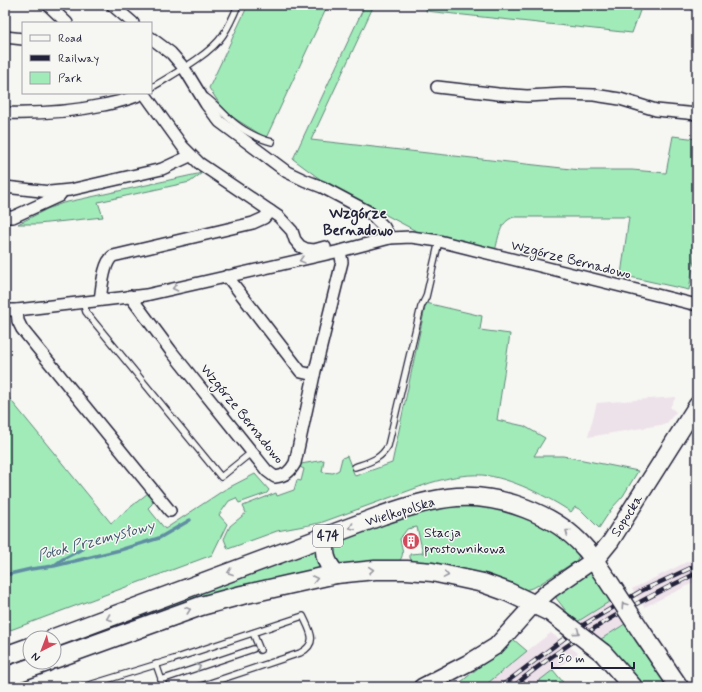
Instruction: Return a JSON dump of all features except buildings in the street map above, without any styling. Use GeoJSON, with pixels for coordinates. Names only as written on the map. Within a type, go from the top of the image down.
{"type":"FeatureCollection","features":[{"type":"Feature","properties":{"kind":"main road","name":"Sopocka"},"geometry":{"type":"LineString","coordinates":[[422,687],[470,662],[496,646],[534,604],[550,590],[594,560],[605,550],[697,406]]}},
{"type":"Feature","properties":{"kind":"main road","name":"Wielkopolska"},"geometry":{"type":"LineString","coordinates":[[62,635],[410,506],[458,497],[485,498],[513,504],[544,517],[560,527],[584,547],[679,687]]}},
{"type":"Feature","properties":{"kind":"main road"},"geometry":{"type":"LineString","coordinates":[[328,536],[324,552],[326,561],[336,574]]}},
{"type":"Feature","properties":{"kind":"main road"},"geometry":{"type":"LineString","coordinates":[[62,656],[201,606],[242,595],[336,574],[375,570],[407,570],[432,572],[484,583],[550,612],[603,653],[633,687]]}},
{"type":"Feature","properties":{"kind":"main road"},"geometry":{"type":"LineString","coordinates":[[5,656],[22,650]]}},
{"type":"Feature","properties":{"kind":"main road"},"geometry":{"type":"LineString","coordinates":[[5,678],[26,670]]}},
{"type":"Feature","properties":{"kind":"street"},"geometry":{"type":"LineString","coordinates":[[48,5],[66,22]]}},
{"type":"Feature","properties":{"kind":"street"},"geometry":{"type":"LineString","coordinates":[[112,5],[132,22]]}},
{"type":"Feature","properties":{"kind":"street"},"geometry":{"type":"LineString","coordinates":[[5,37],[22,39]]}},
{"type":"Feature","properties":{"kind":"street"},"geometry":{"type":"LineString","coordinates":[[152,39],[171,53],[184,68],[202,98],[220,122],[287,172],[322,187],[369,212],[384,227],[390,238]]}},
{"type":"Feature","properties":{"kind":"street"},"geometry":{"type":"LineString","coordinates":[[437,87],[527,96],[594,94],[620,99],[656,110],[697,114]]}},
{"type":"Feature","properties":{"kind":"street","name":"Wzgórze Bernadowo"},"geometry":{"type":"LineString","coordinates":[[5,113],[50,113],[78,110],[131,99],[141,94]]}},
{"type":"Feature","properties":{"kind":"street","name":"Wzgórze Bernadowo"},"geometry":{"type":"LineString","coordinates":[[130,296],[171,351],[270,474],[275,477],[283,476],[290,471],[295,463],[314,375],[342,262],[340,251],[335,247],[329,246],[314,250],[306,249],[300,246],[295,240],[292,231],[284,222],[210,172],[190,156],[144,94]]}},
{"type":"Feature","properties":{"kind":"street"},"geometry":{"type":"LineString","coordinates":[[5,187],[62,192],[162,168],[190,156]]}},
{"type":"Feature","properties":{"kind":"street"},"geometry":{"type":"LineString","coordinates":[[5,217],[13,217],[59,196],[62,192]]}},
{"type":"Feature","properties":{"kind":"street"},"geometry":{"type":"LineString","coordinates":[[100,300],[106,265],[113,256],[253,223],[264,218],[270,212]]}},
{"type":"Feature","properties":{"kind":"street","name":"Wzgórze Bernadowo"},"geometry":{"type":"LineString","coordinates":[[5,310],[17,310],[146,295],[340,251],[390,238],[411,237],[439,241],[697,306]]}},
{"type":"Feature","properties":{"kind":"street"},"geometry":{"type":"LineString","coordinates":[[227,276],[301,372],[314,375]]}},
{"type":"Feature","properties":{"kind":"street"},"geometry":{"type":"LineString","coordinates":[[17,310],[18,321],[22,329],[170,511]]}},
{"type":"Feature","properties":{"kind":"lane"},"geometry":{"type":"LineString","coordinates":[[152,87],[184,68],[210,49],[222,37],[238,5]]}},
{"type":"Feature","properties":{"kind":"lane"},"geometry":{"type":"LineString","coordinates":[[202,98],[206,97],[214,103],[232,122],[262,140],[272,142]]}},
{"type":"Feature","properties":{"kind":"lane"},"geometry":{"type":"LineString","coordinates":[[355,467],[376,459],[383,454],[388,446],[421,307],[426,297],[439,241]]}},
{"type":"Feature","properties":{"kind":"lane"},"geometry":{"type":"LineString","coordinates":[[83,302],[86,312],[221,477],[252,452]]}},
{"type":"Feature","properties":{"kind":"lane"},"geometry":{"type":"LineString","coordinates":[[83,687],[303,616],[312,638],[311,644],[307,649],[300,653],[198,687]]}},
{"type":"Feature","properties":{"kind":"lane"},"geometry":{"type":"LineString","coordinates":[[156,664],[162,682],[256,649],[253,633]]}},
{"type":"Feature","properties":{"kind":"shaded area"},"geometry":{"type":"Polygon","coordinates":[[[676,397],[670,407],[676,412],[666,424],[588,437],[597,403],[676,397]]]}},
{"type":"Feature","properties":{"kind":"shaded area"},"geometry":{"type":"Polygon","coordinates":[[[697,557],[697,581],[644,607],[632,589],[697,557]]]}},
{"type":"Feature","properties":{"kind":"shaded area"},"geometry":{"type":"Polygon","coordinates":[[[612,600],[628,622],[598,641],[577,622],[612,600]]]}},
{"type":"Feature","properties":{"kind":"shaded area"},"geometry":{"type":"Polygon","coordinates":[[[551,633],[578,653],[531,687],[483,687],[527,651],[551,633]]]}},
{"type":"Feature","properties":{"kind":"green space"},"geometry":{"type":"Polygon","coordinates":[[[248,5],[328,5],[266,138],[234,118],[219,103],[209,88],[248,5]]]}},
{"type":"Feature","properties":{"kind":"green space"},"geometry":{"type":"Polygon","coordinates":[[[365,5],[374,5],[311,140],[580,170],[632,170],[666,173],[673,136],[697,139],[697,241],[689,290],[621,275],[629,217],[514,217],[505,222],[502,226],[495,251],[418,232],[324,182],[293,159],[365,5]]]}},
{"type":"Feature","properties":{"kind":"green space"},"geometry":{"type":"Polygon","coordinates":[[[427,5],[642,5],[632,33],[426,11],[427,5]]]}},
{"type":"Feature","properties":{"kind":"green space"},"geometry":{"type":"Polygon","coordinates":[[[202,173],[190,182],[98,202],[103,217],[38,224],[18,224],[47,209],[63,203],[202,173]]]}},
{"type":"Feature","properties":{"kind":"green space"},"geometry":{"type":"Polygon","coordinates":[[[426,303],[482,316],[480,330],[510,334],[497,420],[524,426],[545,438],[534,456],[563,456],[638,471],[623,496],[612,508],[599,528],[581,510],[575,507],[571,512],[552,500],[516,484],[493,477],[469,475],[430,483],[320,523],[277,531],[228,549],[224,539],[230,526],[246,513],[243,506],[276,493],[277,496],[294,490],[297,480],[301,481],[304,469],[300,467],[301,464],[324,460],[322,472],[333,473],[339,470],[342,458],[347,456],[355,476],[392,463],[426,303]]]}},
{"type":"Feature","properties":{"kind":"green space"},"geometry":{"type":"Polygon","coordinates":[[[5,393],[111,523],[148,493],[153,499],[152,504],[148,508],[165,529],[224,490],[255,474],[269,490],[267,493],[239,503],[236,498],[229,501],[219,515],[227,524],[212,555],[5,632],[5,393]]]}},
{"type":"Feature","properties":{"kind":"green space"},"geometry":{"type":"Polygon","coordinates":[[[437,504],[494,505],[541,522],[568,542],[579,553],[579,556],[576,561],[535,587],[522,591],[414,563],[410,558],[410,554],[423,553],[417,527],[407,529],[400,539],[402,555],[396,564],[340,565],[336,563],[333,547],[338,540],[437,504]]]}},
{"type":"Feature","properties":{"kind":"green space"},"geometry":{"type":"Polygon","coordinates":[[[320,546],[325,568],[168,608],[62,648],[62,642],[320,546]]]}},
{"type":"Feature","properties":{"kind":"green space"},"geometry":{"type":"Polygon","coordinates":[[[590,571],[594,572],[612,600],[577,622],[573,620],[556,598],[558,594],[590,571]]]}},
{"type":"Feature","properties":{"kind":"green space"},"geometry":{"type":"Polygon","coordinates":[[[628,622],[672,687],[642,687],[598,641],[628,622]]]}},
{"type":"Feature","properties":{"kind":"green space"},"geometry":{"type":"Polygon","coordinates":[[[513,639],[527,651],[483,687],[455,687],[513,639]]]}},
{"type":"Feature","properties":{"kind":"green space"},"geometry":{"type":"Polygon","coordinates":[[[553,670],[567,687],[531,687],[553,670]]]}},
{"type":"Feature","properties":{"kind":"waterway","name":"Potok Przemysłowy"},"geometry":{"type":"LineString","coordinates":[[5,575],[31,569],[54,566],[120,550],[159,538],[190,520]]}},
{"type":"Feature","properties":{"kind":"waterway"},"geometry":{"type":"LineString","coordinates":[[55,565],[82,549]]}},
{"type":"Feature","properties":{"kind":"railway"},"geometry":{"type":"LineString","coordinates":[[500,687],[578,628],[641,591],[697,565]]}},
{"type":"Feature","properties":{"kind":"railway"},"geometry":{"type":"LineString","coordinates":[[513,687],[578,638],[624,610],[697,573]]}},
{"type":"Feature","properties":{"kind":"place","name":"Stacja prostownikowa"},"geometry":{"type":"Point","coordinates":[411,541]}},
{"type":"Feature","properties":{"kind":"district","name":"Wzgórze Bernadowo"},"geometry":{"type":"Point","coordinates":[358,222]}}]}
